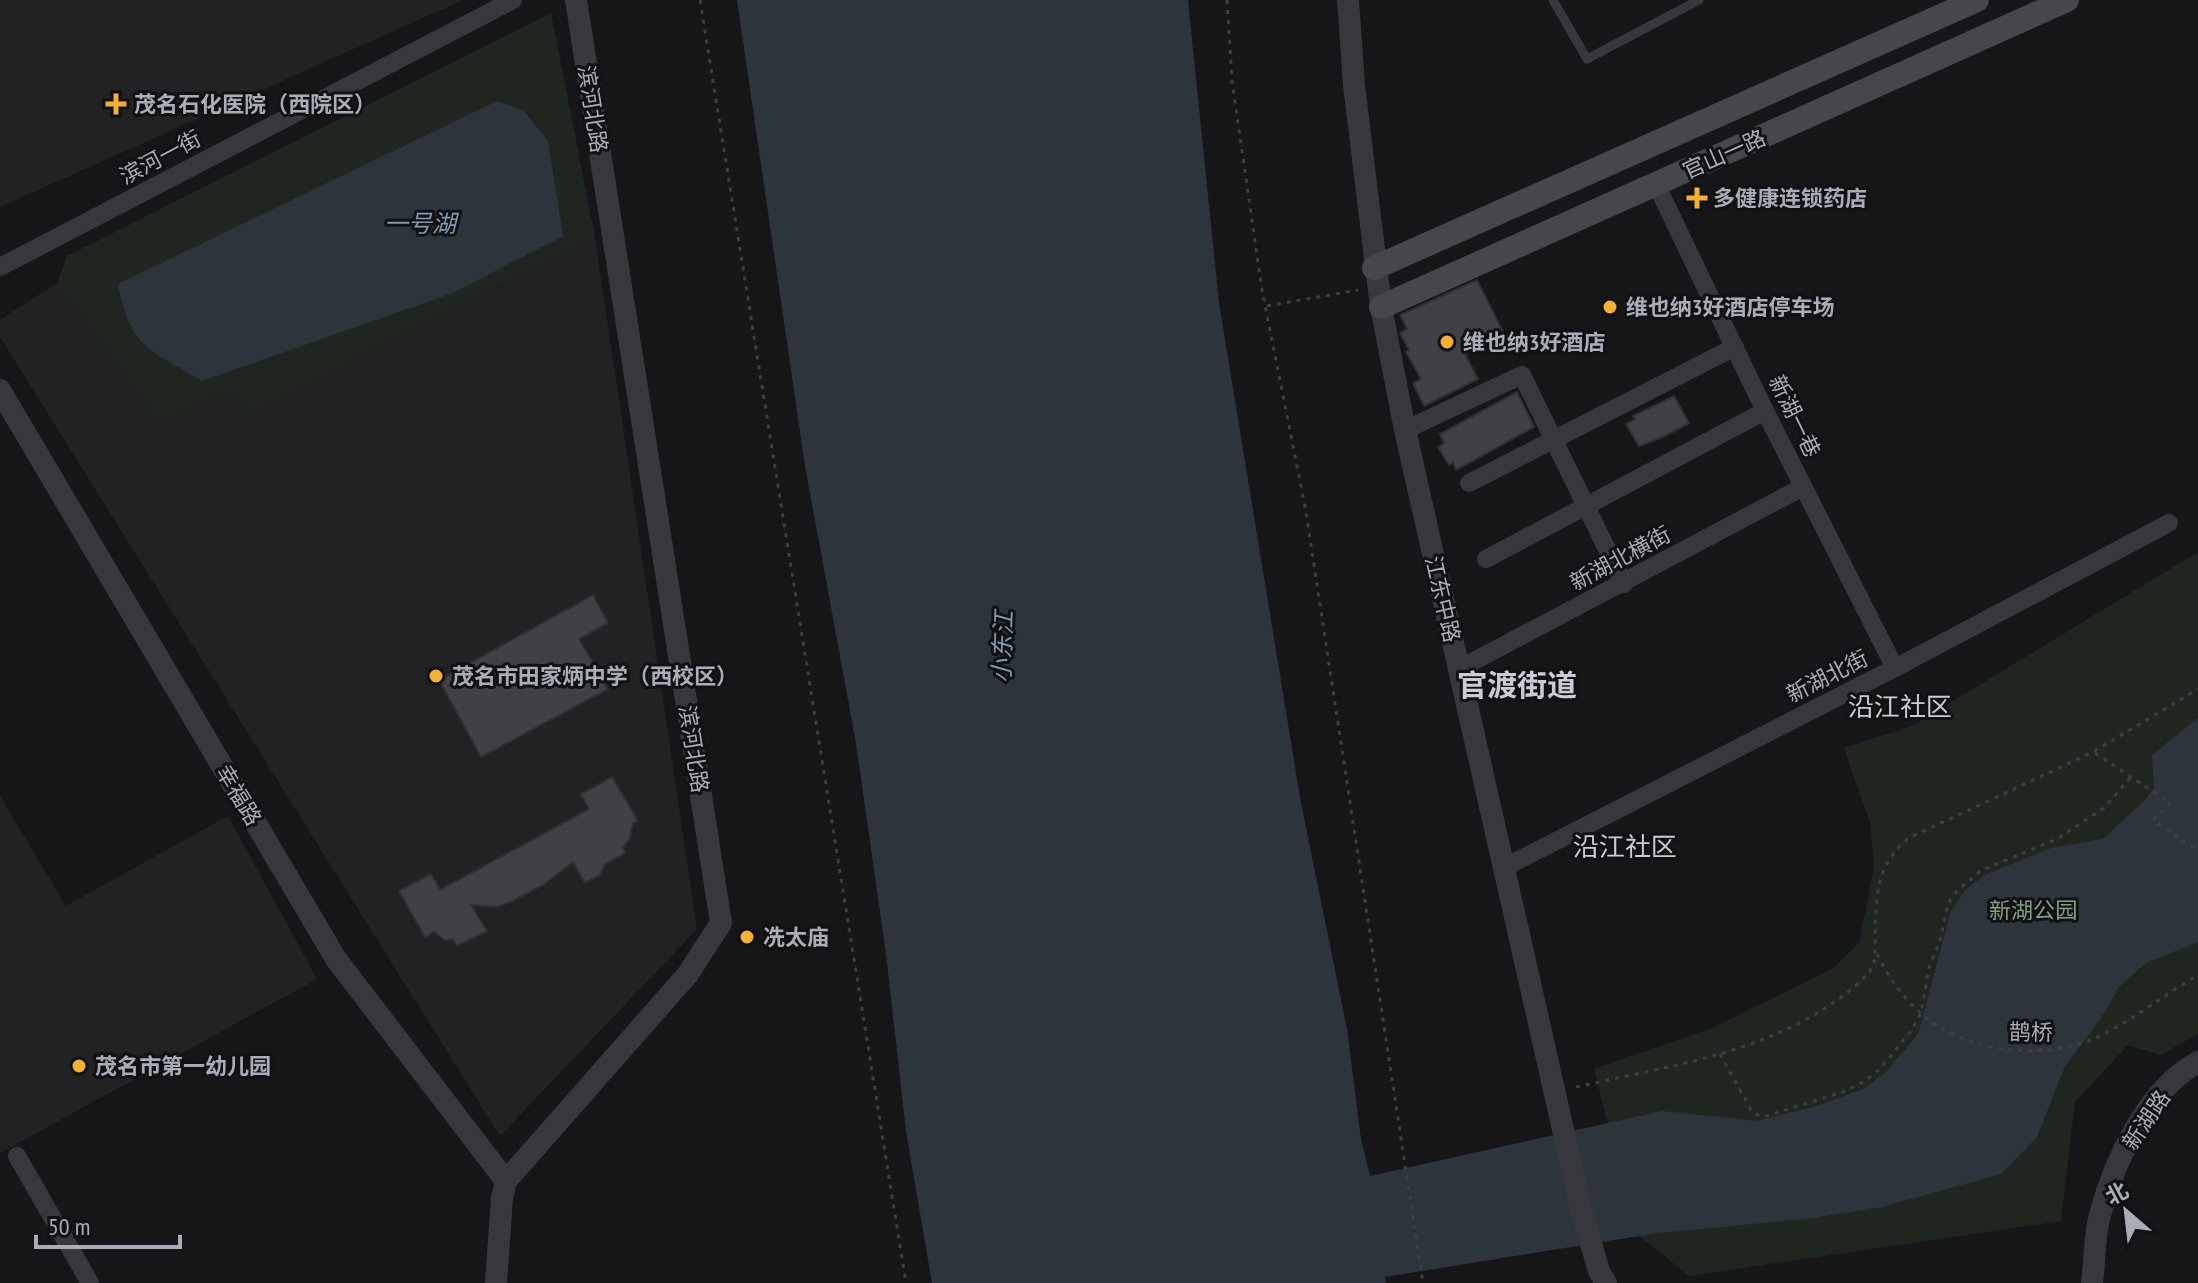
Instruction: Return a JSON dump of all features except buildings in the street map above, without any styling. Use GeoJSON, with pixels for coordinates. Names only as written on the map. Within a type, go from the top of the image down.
{"type":"FeatureCollection","features":[{"type":"Feature","properties":{"kind":"main road","name":"官山一路"},"geometry":{"type":"LineString","coordinates":[[1377,287],[1492,216],[1977,0]]}},
{"type":"Feature","properties":{"kind":"main road","name":"官山一路"},"geometry":{"type":"LineString","coordinates":[[1377,287],[1507,251],[2067,0]]}},
{"type":"Feature","properties":{"kind":"main road"},"geometry":{"type":"LineString","coordinates":[[1492,216],[1507,251]]}},
{"type":"Feature","properties":{"kind":"street","name":"滨河一街"},"geometry":{"type":"LineString","coordinates":[[0,267],[513,0]]}},
{"type":"Feature","properties":{"kind":"street","name":"滨河北路"},"geometry":{"type":"LineString","coordinates":[[506,1181],[688,974],[721,923],[576,0]]}},
{"type":"Feature","properties":{"kind":"street","name":"江东中路"},"geometry":{"type":"LineString","coordinates":[[1348,0],[1354,85],[1377,287],[1405,430],[1581,1209],[1599,1271],[1606,1283]]}},
{"type":"Feature","properties":{"kind":"street","name":"新湖一巷"},"geometry":{"type":"LineString","coordinates":[[1656,184],[1765,411],[1895,668]]}},
{"type":"Feature","properties":{"kind":"street"},"geometry":{"type":"LineString","coordinates":[[1469,483],[1735,347]]}},
{"type":"Feature","properties":{"kind":"street"},"geometry":{"type":"LineString","coordinates":[[1405,430],[1522,375],[1624,584]]}},
{"type":"Feature","properties":{"kind":"street","name":"幸福路"},"geometry":{"type":"LineString","coordinates":[[0,390],[336,959],[506,1181]]}},
{"type":"Feature","properties":{"kind":"street"},"geometry":{"type":"LineString","coordinates":[[1486,559],[1765,411]]}},
{"type":"Feature","properties":{"kind":"street","name":"新湖北横街"},"geometry":{"type":"LineString","coordinates":[[1459,669],[1803,487]]}},
{"type":"Feature","properties":{"kind":"street","name":"新湖北街"},"geometry":{"type":"LineString","coordinates":[[1505,867],[1895,668],[2169,523]]}},
{"type":"Feature","properties":{"kind":"street","name":"新湖路"},"geometry":{"type":"LineString","coordinates":[[2092,1283],[2099,1216],[2125,1145],[2147,1110],[2182,1070],[2198,1062]]}},
{"type":"Feature","properties":{"kind":"street"},"geometry":{"type":"LineString","coordinates":[[17,1156],[90,1283]]}},
{"type":"Feature","properties":{"kind":"street"},"geometry":{"type":"LineString","coordinates":[[496,1283],[506,1181]]}},
{"type":"Feature","properties":{"kind":"lane"},"geometry":{"type":"LineString","coordinates":[[1553,0],[1587,59],[1699,0]]}},
{"type":"Feature","properties":{"kind":"path"},"geometry":{"type":"LineString","coordinates":[[700,0],[906,1283]]}},
{"type":"Feature","properties":{"kind":"path"},"geometry":{"type":"LineString","coordinates":[[1227,0],[1232,81],[1266,306],[1305,506],[1423,1283]]}},
{"type":"Feature","properties":{"kind":"path"},"geometry":{"type":"LineString","coordinates":[[1266,306],[1377,287]]}},
{"type":"Feature","properties":{"kind":"path"},"geometry":{"type":"LineString","coordinates":[[1554,1093],[1720,1054],[1767,1039],[1813,1016],[1847,993],[1874,965],[1874,926],[1879,889],[1888,860],[1898,846],[1909,838],[2093,752],[2198,689]]}},
{"type":"Feature","properties":{"kind":"path"},"geometry":{"type":"LineString","coordinates":[[2093,752],[2170,803],[2153,820],[2198,851]]}},
{"type":"Feature","properties":{"kind":"path"},"geometry":{"type":"LineString","coordinates":[[1720,1054],[1751,1110],[1759,1116],[1843,1092],[1865,1081],[1880,1069],[1923,1015],[1929,967],[1940,941],[1948,904],[1954,894],[1980,871],[2057,839],[2104,808],[2131,777]]}},
{"type":"Feature","properties":{"kind":"path","name":"鹊桥"},"geometry":{"type":"LineString","coordinates":[[1875,950],[1897,990],[1923,1015],[1962,1038],[1990,1047],[2038,1051],[2070,1047],[2091,1040],[2198,975]]}},
{"type":"Feature","properties":{"kind":"shaded area","name":"茂名石化医院（西院区）"},"geometry":{"type":"Polygon","coordinates":[[[0,0],[463,0],[0,207],[0,0]]]}},
{"type":"Feature","properties":{"kind":"shaded area","name":"茂名市田家炳中学（西校区）"},"geometry":{"type":"Polygon","coordinates":[[[595,237],[697,929],[500,1136],[0,337],[0,320],[57,283],[160,423],[228,391],[253,412],[595,237]]]}},
{"type":"Feature","properties":{"kind":"shaded area","name":"茂名市第一幼儿园"},"geometry":{"type":"Polygon","coordinates":[[[0,796],[66,906],[228,816],[317,979],[0,1153],[0,796]]]}},
{"type":"Feature","properties":{"kind":"green space"},"geometry":{"type":"Polygon","coordinates":[[[551,13],[595,237],[253,412],[228,391],[160,423],[57,283],[67,256],[551,13]]]}},
{"type":"Feature","properties":{"kind":"green space","name":"新湖公园"},"geometry":{"type":"Polygon","coordinates":[[[2198,552],[2198,1034],[2160,1055],[2128,1045],[2075,1102],[2061,1221],[1689,1276],[1635,1232],[1594,1069],[1712,1028],[1832,969],[1859,943],[1874,867],[1870,823],[1844,748],[1912,726],[2198,552]]]}},
{"type":"Feature","properties":{"kind":"water","name":"小东江"},"geometry":{"type":"Polygon","coordinates":[[[737,0],[1188,0],[1219,303],[1301,803],[1347,1029],[1361,1139],[1370,1176],[1662,1111],[1758,1121],[1820,1105],[1865,1088],[1887,1071],[1918,1034],[1951,911],[1966,889],[1987,874],[2051,848],[2103,839],[2146,799],[2154,787],[2152,755],[2198,718],[2198,942],[2146,963],[2119,987],[2101,1018],[2065,1066],[2037,1137],[2001,1174],[1882,1207],[1813,1218],[1658,1233],[1385,1277],[1386,1283],[932,1283],[906,1131],[886,954],[856,743],[805,466],[737,0]]]}},
{"type":"Feature","properties":{"kind":"water","name":"一号湖"},"geometry":{"type":"Polygon","coordinates":[[[497,101],[523,110],[548,141],[563,236],[453,293],[202,381],[156,353],[136,335],[123,306],[118,284],[497,101]]]}},
{"type":"Feature","properties":{"kind":"place","name":"茂名石化医院（西院区）"},"geometry":{"type":"Point","coordinates":[116,104]}},
{"type":"Feature","properties":{"kind":"place","name":"多健康连锁药店"},"geometry":{"type":"Point","coordinates":[1697,198]}},
{"type":"Feature","properties":{"kind":"place","name":"维也纳3好酒店停车场"},"geometry":{"type":"Point","coordinates":[1610,307]}},
{"type":"Feature","properties":{"kind":"place","name":"维也纳3好酒店"},"geometry":{"type":"Point","coordinates":[1447,342]}},
{"type":"Feature","properties":{"kind":"place","name":"茂名市田家炳中学（西校区）"},"geometry":{"type":"Point","coordinates":[436,676]}},
{"type":"Feature","properties":{"kind":"place","name":"冼太庙"},"geometry":{"type":"Point","coordinates":[747,937]}},
{"type":"Feature","properties":{"kind":"place","name":"茂名市第一幼儿园"},"geometry":{"type":"Point","coordinates":[79,1066]}},
{"type":"Feature","properties":{"kind":"district","name":"官渡街道"},"geometry":{"type":"Point","coordinates":[1517,686]}},
{"type":"Feature","properties":{"kind":"district","name":"沿江社区"},"geometry":{"type":"Point","coordinates":[1900,707]}},
{"type":"Feature","properties":{"kind":"district","name":"沿江社区"},"geometry":{"type":"Point","coordinates":[1625,847]}}]}
